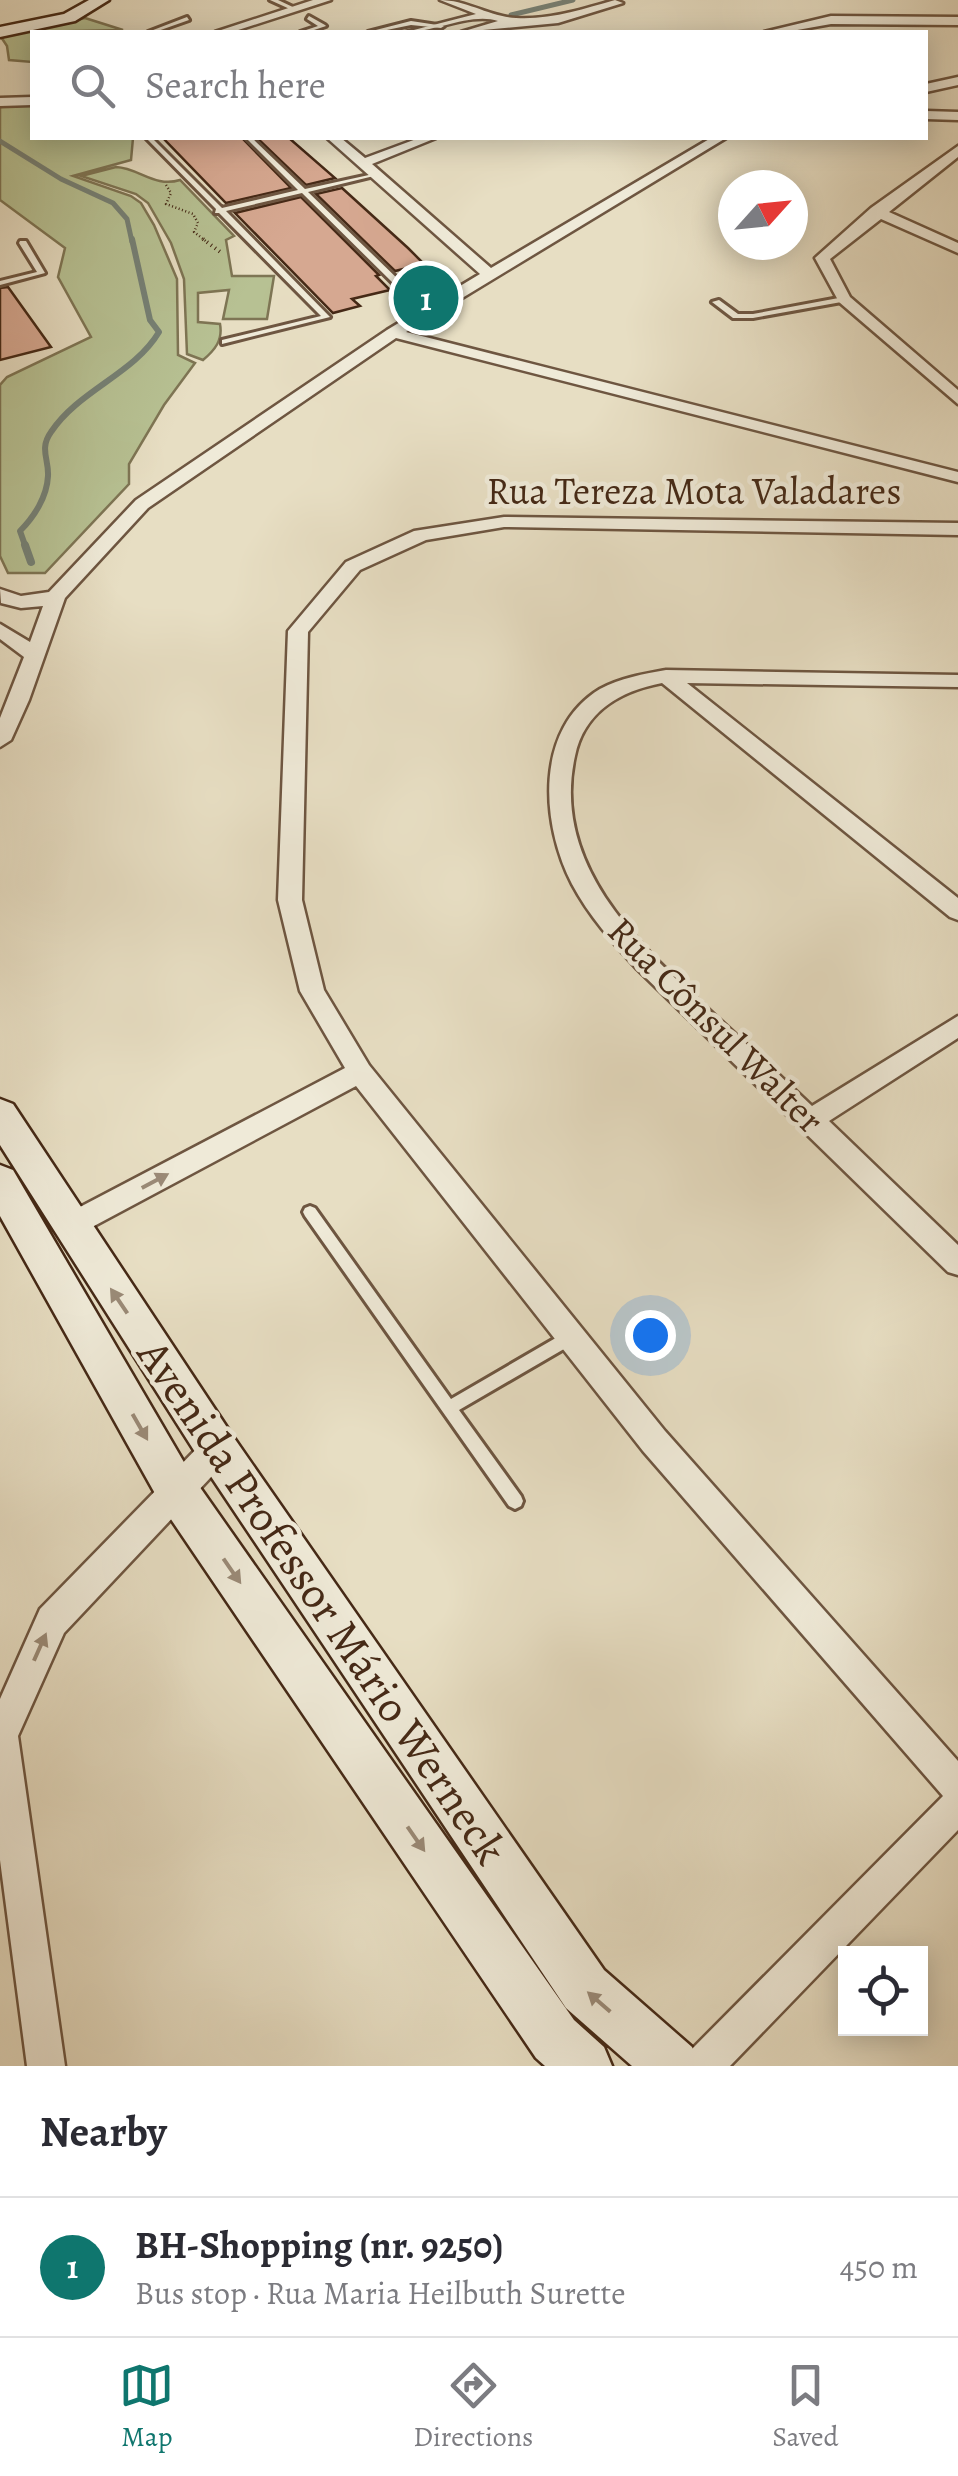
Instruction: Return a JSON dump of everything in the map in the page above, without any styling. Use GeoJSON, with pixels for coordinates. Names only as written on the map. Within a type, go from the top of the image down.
{"type":"FeatureCollection","features":[{"type":"Feature","properties":{"kind":"main road"},"geometry":{"type":"LineString","coordinates":[[0,32],[70,18],[102,0]]}},
{"type":"Feature","properties":{"kind":"main road","name":"Avenida Professor Mário Werneck"},"geometry":{"type":"LineString","coordinates":[[0,1114],[11,1184],[176,1491],[555,2039],[585,2066]]}},
{"type":"Feature","properties":{"kind":"main road","name":"Avenida Professor Mário Werneck"},"geometry":{"type":"LineString","coordinates":[[11,1184],[69,1226],[585,1989],[673,2066]]}},
{"type":"Feature","properties":{"kind":"street"},"geometry":{"type":"LineString","coordinates":[[227,30],[325,0]]}},
{"type":"Feature","properties":{"kind":"street"},"geometry":{"type":"LineString","coordinates":[[446,0],[512,22],[556,30]]}},
{"type":"Feature","properties":{"kind":"street"},"geometry":{"type":"LineString","coordinates":[[478,30],[512,22],[558,19],[617,2]]}},
{"type":"Feature","properties":{"kind":"street"},"geometry":{"type":"LineString","coordinates":[[422,30],[490,14]]}},
{"type":"Feature","properties":{"kind":"street"},"geometry":{"type":"LineString","coordinates":[[780,30],[830,20],[958,21]]}},
{"type":"Feature","properties":{"kind":"street"},"geometry":{"type":"LineString","coordinates":[[925,20],[958,37]]}},
{"type":"Feature","properties":{"kind":"street"},"geometry":{"type":"LineString","coordinates":[[456,23],[471,26],[470,30]]}},
{"type":"Feature","properties":{"kind":"street"},"geometry":{"type":"LineString","coordinates":[[928,88],[958,81]]}},
{"type":"Feature","properties":{"kind":"street"},"geometry":{"type":"LineString","coordinates":[[0,90],[30,90]]}},
{"type":"Feature","properties":{"kind":"street"},"geometry":{"type":"LineString","coordinates":[[0,102],[30,101]]}},
{"type":"Feature","properties":{"kind":"street"},"geometry":{"type":"LineString","coordinates":[[928,115],[958,116]]}},
{"type":"Feature","properties":{"kind":"street"},"geometry":{"type":"LineString","coordinates":[[336,140],[490,275]]}},
{"type":"Feature","properties":{"kind":"street"},"geometry":{"type":"LineString","coordinates":[[363,163],[425,140]]}},
{"type":"Feature","properties":{"kind":"street"},"geometry":{"type":"LineString","coordinates":[[0,740],[36,656],[56,596],[142,504],[393,333],[717,140]]}},
{"type":"Feature","properties":{"kind":"street"},"geometry":{"type":"LineString","coordinates":[[958,150],[876,211],[822,258],[844,299],[958,399]]}},
{"type":"Feature","properties":{"kind":"street"},"geometry":{"type":"LineString","coordinates":[[941,162],[958,170]]}},
{"type":"Feature","properties":{"kind":"street"},"geometry":{"type":"LineString","coordinates":[[876,211],[958,249]]}},
{"type":"Feature","properties":{"kind":"street"},"geometry":{"type":"LineString","coordinates":[[393,333],[958,477]]}},
{"type":"Feature","properties":{"kind":"street","name":"Rua Tereza Mota Valadares"},"geometry":{"type":"LineString","coordinates":[[958,529],[504,522],[422,534],[353,566],[298,631],[290,900],[312,991],[360,1072],[654,1440],[958,1787]]}},
{"type":"Feature","properties":{"kind":"street"},"geometry":{"type":"LineString","coordinates":[[0,596],[32,604],[56,596]]}},
{"type":"Feature","properties":{"kind":"street"},"geometry":{"type":"LineString","coordinates":[[0,630],[36,656]]}},
{"type":"Feature","properties":{"kind":"street"},"geometry":{"type":"LineString","coordinates":[[666,676],[958,910]]}},
{"type":"Feature","properties":{"kind":"street","name":"Rua Cônsul Walter"},"geometry":{"type":"LineString","coordinates":[[958,681],[666,676],[626,684],[592,705],[569,734],[560,789],[566,844],[595,902],[643,960],[958,1263]]}},
{"type":"Feature","properties":{"kind":"street"},"geometry":{"type":"LineString","coordinates":[[810,1120],[958,1026]]}},
{"type":"Feature","properties":{"kind":"street"},"geometry":{"type":"LineString","coordinates":[[69,1226],[360,1072]]}},
{"type":"Feature","properties":{"kind":"street"},"geometry":{"type":"LineString","coordinates":[[46,2066],[0,1736],[52,1621],[217,1450]]}},
{"type":"Feature","properties":{"kind":"street"},"geometry":{"type":"LineString","coordinates":[[703,2066],[958,1805]]}},
{"type":"Feature","properties":{"kind":"lane"},"geometry":{"type":"LineString","coordinates":[[273,0],[294,9]]}},
{"type":"Feature","properties":{"kind":"lane"},"geometry":{"type":"LineString","coordinates":[[309,18],[323,26],[310,30]]}},
{"type":"Feature","properties":{"kind":"lane"},"geometry":{"type":"LineString","coordinates":[[157,30],[187,19]]}},
{"type":"Feature","properties":{"kind":"lane"},"geometry":{"type":"LineString","coordinates":[[380,30],[410,23],[441,26]]}},
{"type":"Feature","properties":{"kind":"lane"},"geometry":{"type":"LineString","coordinates":[[151,140],[326,317],[225,342]]}},
{"type":"Feature","properties":{"kind":"lane"},"geometry":{"type":"LineString","coordinates":[[252,140],[398,284]]}},
{"type":"Feature","properties":{"kind":"lane"},"geometry":{"type":"LineString","coordinates":[[218,211],[376,174]]}},
{"type":"Feature","properties":{"kind":"lane"},"geometry":{"type":"LineString","coordinates":[[0,283],[41,272],[22,244]]}},
{"type":"Feature","properties":{"kind":"lane"},"geometry":{"type":"LineString","coordinates":[[716,302],[736,316],[752,316],[844,299]]}},
{"type":"Feature","properties":{"kind":"lane"},"geometry":{"type":"LineString","coordinates":[[310,1212],[515,1501]]}},
{"type":"Feature","properties":{"kind":"lane"},"geometry":{"type":"LineString","coordinates":[[449,1408],[571,1336]]}},
{"type":"Feature","properties":{"kind":"path"},"geometry":{"type":"LineString","coordinates":[[166,185],[171,193],[166,204],[192,214],[198,223],[194,232],[223,254]]}},
{"type":"Feature","properties":{"kind":"green space"},"geometry":{"type":"Polygon","coordinates":[[[85,18],[123,30],[32,30],[85,18]]]}},
{"type":"Feature","properties":{"kind":"green space"},"geometry":{"type":"Polygon","coordinates":[[[30,30],[30,62],[9,60],[1,37],[30,30]]]}},
{"type":"Feature","properties":{"kind":"green space"},"geometry":{"type":"Polygon","coordinates":[[[30,105],[30,140],[133,140],[131,160],[73,176],[141,203],[177,279],[178,355],[195,363],[129,464],[129,484],[45,573],[8,573],[0,556],[0,385],[7,377],[91,337],[58,277],[65,248],[0,200],[0,107],[30,105]]]}},
{"type":"Feature","properties":{"kind":"green space"},"geometry":{"type":"Polygon","coordinates":[[[116,167],[155,180],[180,180],[234,236],[226,240],[232,276],[274,276],[267,319],[223,319],[229,290],[198,293],[198,322],[220,324],[220,335],[203,360],[187,354],[184,279],[171,243],[148,203],[136,194],[81,176],[116,167]]]}},
{"type":"Feature","properties":{"kind":"building"},"geometry":{"type":"Polygon","coordinates":[[[165,140],[244,140],[291,188],[226,203],[165,140]]]}},
{"type":"Feature","properties":{"kind":"building"},"geometry":{"type":"Polygon","coordinates":[[[259,140],[291,140],[335,178],[306,185],[259,140]]]}},
{"type":"Feature","properties":{"kind":"building"},"geometry":{"type":"Polygon","coordinates":[[[342,188],[424,264],[395,271],[316,194],[342,188]]]}},
{"type":"Feature","properties":{"kind":"building"},"geometry":{"type":"Polygon","coordinates":[[[301,197],[390,290],[352,299],[360,306],[333,313],[235,213],[301,197]]]}},
{"type":"Feature","properties":{"kind":"building"},"geometry":{"type":"Polygon","coordinates":[[[8,287],[51,347],[0,360],[0,288],[8,287]]]}},
{"type":"Feature","properties":{"kind":"waterway"},"geometry":{"type":"LineString","coordinates":[[511,15],[573,0]]}},
{"type":"Feature","properties":{"kind":"waterway"},"geometry":{"type":"LineString","coordinates":[[0,141],[61,179],[113,203],[127,219],[132,242]]}},
{"type":"Feature","properties":{"kind":"waterway"},"geometry":{"type":"LineString","coordinates":[[26,548],[20,531],[35,513],[45,491],[47,438],[63,417],[136,359],[159,332],[150,320],[132,239]]}},
{"type":"Feature","properties":{"kind":"waterway"},"geometry":{"type":"LineString","coordinates":[[25,545],[31,562]]}},
{"type":"Feature","properties":{"kind":"place","name":"BH-Shopping (nr. 9250)"},"geometry":{"type":"Point","coordinates":[426,298]}}]}
